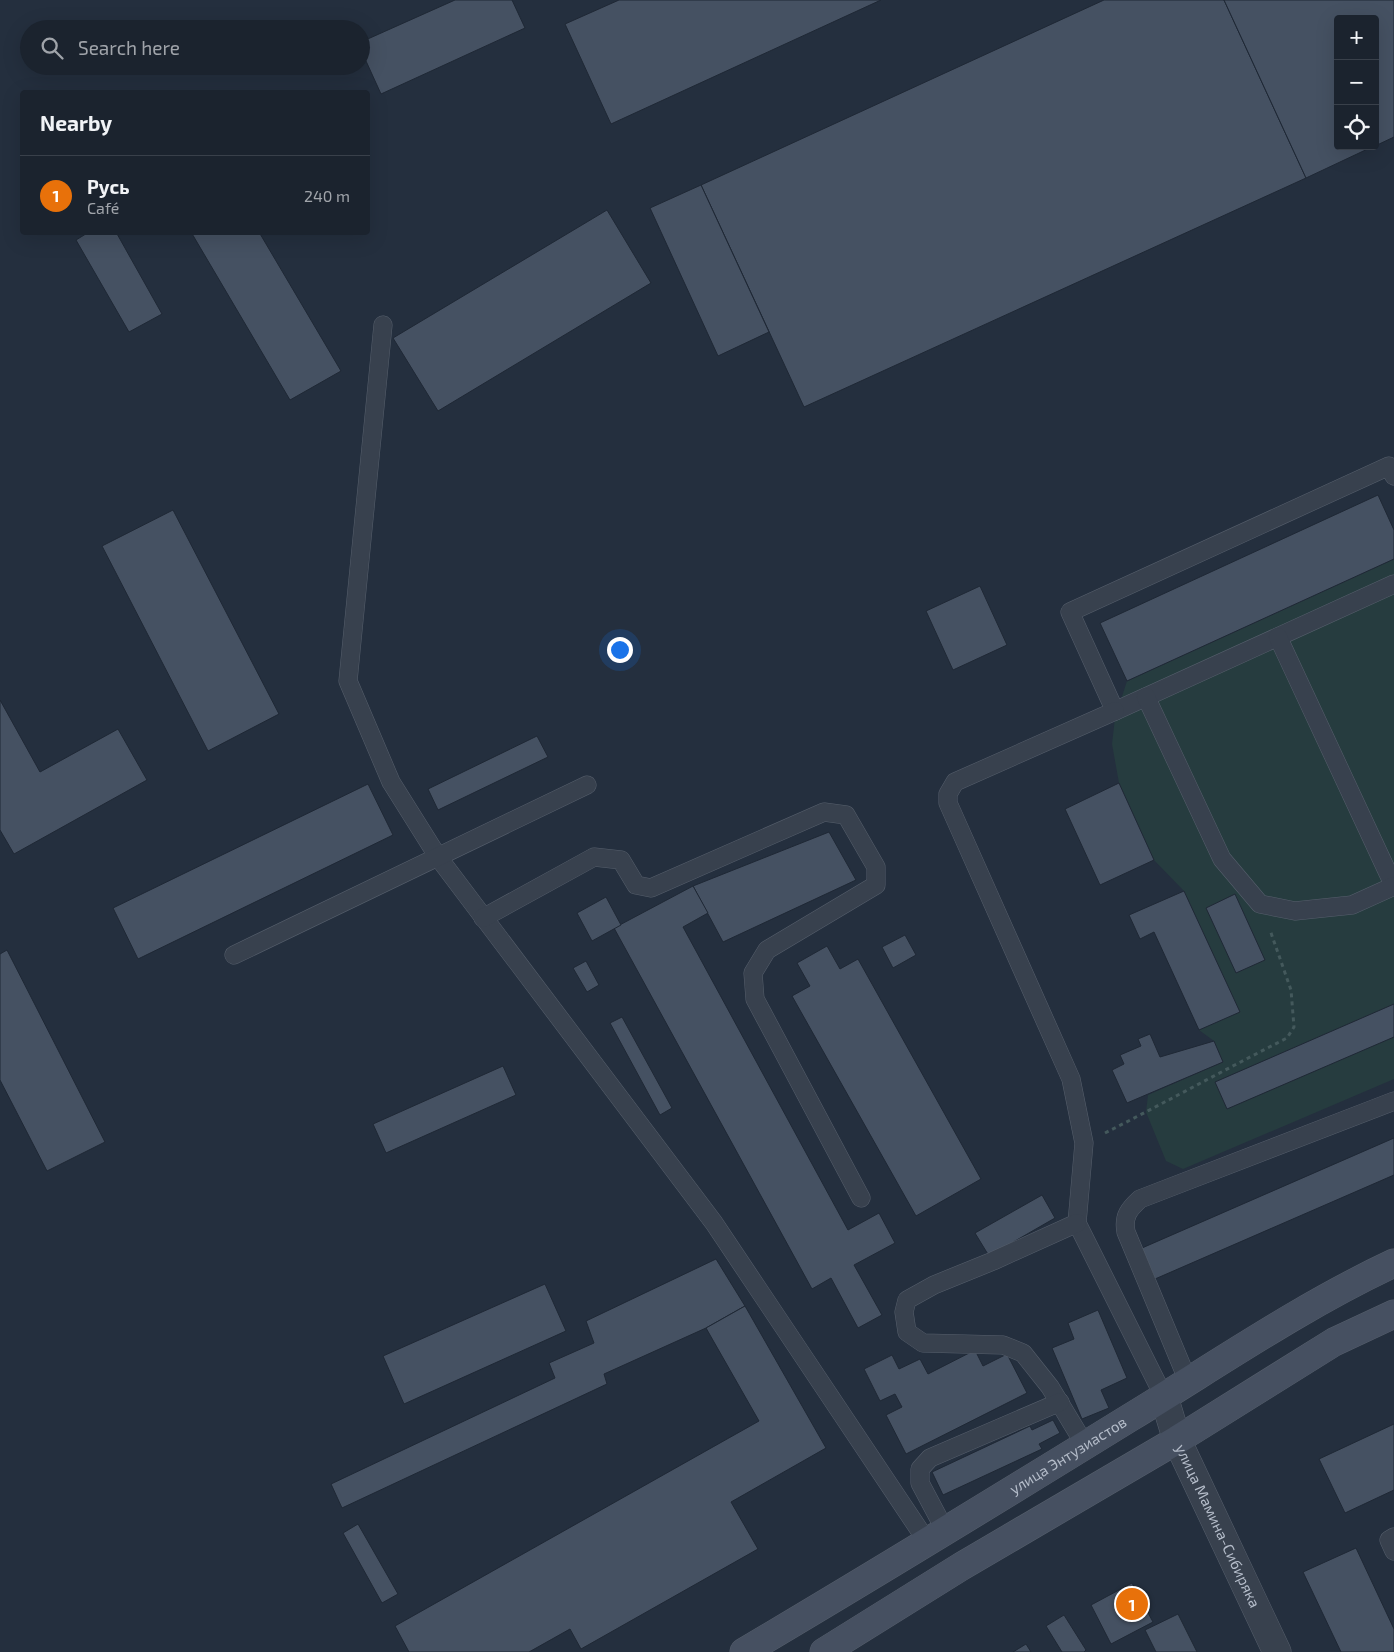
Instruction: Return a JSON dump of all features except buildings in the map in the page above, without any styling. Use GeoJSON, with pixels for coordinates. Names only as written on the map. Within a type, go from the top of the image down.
{"type":"FeatureCollection","features":[{"type":"Feature","properties":{"kind":"main road","name":"улица Энтузиастов"},"geometry":{"type":"LineString","coordinates":[[744,1652],[937,1537],[1286,1320],[1357,1280],[1394,1263]]}},
{"type":"Feature","properties":{"kind":"main road"},"geometry":{"type":"LineString","coordinates":[[824,1652],[962,1566],[1177,1440],[1334,1342],[1394,1314]]}},
{"type":"Feature","properties":{"kind":"street","name":"улица Мамина-Сибиряка"},"geometry":{"type":"LineString","coordinates":[[1164,1397],[1177,1440],[1277,1652]]}},
{"type":"Feature","properties":{"kind":"lane"},"geometry":{"type":"LineString","coordinates":[[383,325],[348,681],[391,782],[438,857],[714,1223],[937,1537]]}},
{"type":"Feature","properties":{"kind":"lane"},"geometry":{"type":"LineString","coordinates":[[1115,711],[1070,612],[1389,466],[1394,476]]}},
{"type":"Feature","properties":{"kind":"lane"},"geometry":{"type":"LineString","coordinates":[[1164,1397],[1077,1223],[1084,1143],[1071,1079],[948,803],[948,794],[955,782],[1394,584]]}},
{"type":"Feature","properties":{"kind":"lane"},"geometry":{"type":"LineString","coordinates":[[1146,697],[1222,859],[1260,904],[1295,911],[1352,904],[1394,886],[1278,637]]}},
{"type":"Feature","properties":{"kind":"lane"},"geometry":{"type":"LineString","coordinates":[[234,955],[587,785]]}},
{"type":"Feature","properties":{"kind":"lane"},"geometry":{"type":"LineString","coordinates":[[483,918],[594,857],[621,860],[636,885],[651,888],[824,812],[846,815],[876,867],[876,885],[768,950],[753,972],[755,999],[861,1198]]}},
{"type":"Feature","properties":{"kind":"lane"},"geometry":{"type":"LineString","coordinates":[[1188,1381],[1126,1232],[1124,1223],[1128,1209],[1140,1199],[1394,1101]]}},
{"type":"Feature","properties":{"kind":"lane"},"geometry":{"type":"LineString","coordinates":[[1077,1223],[934,1285],[907,1300],[904,1312],[907,1332],[923,1343],[1003,1345],[1023,1353],[1050,1387],[1086,1445]]}},
{"type":"Feature","properties":{"kind":"lane"},"geometry":{"type":"LineString","coordinates":[[937,1537],[920,1483],[920,1469],[930,1458],[1060,1402]]}},
{"type":"Feature","properties":{"kind":"lane"},"geometry":{"type":"LineString","coordinates":[[1394,1537],[1389,1540],[1394,1551]]}},
{"type":"Feature","properties":{"kind":"path"},"geometry":{"type":"LineString","coordinates":[[1084,1143],[1287,1038],[1294,1027],[1291,990],[1260,904]]}},
{"type":"Feature","properties":{"kind":"green space"},"geometry":{"type":"Polygon","coordinates":[[[1394,559],[1394,1079],[1183,1169],[1166,1161],[1146,1112],[1148,1095],[1223,1062],[1214,1041],[1199,1030],[1239,1011],[1184,891],[1154,860],[1119,783],[1112,744],[1115,718],[1127,681],[1394,559]]]}},
{"type":"Feature","properties":{"kind":"place","name":"Русь"},"geometry":{"type":"Point","coordinates":[1132,1604]}}]}
